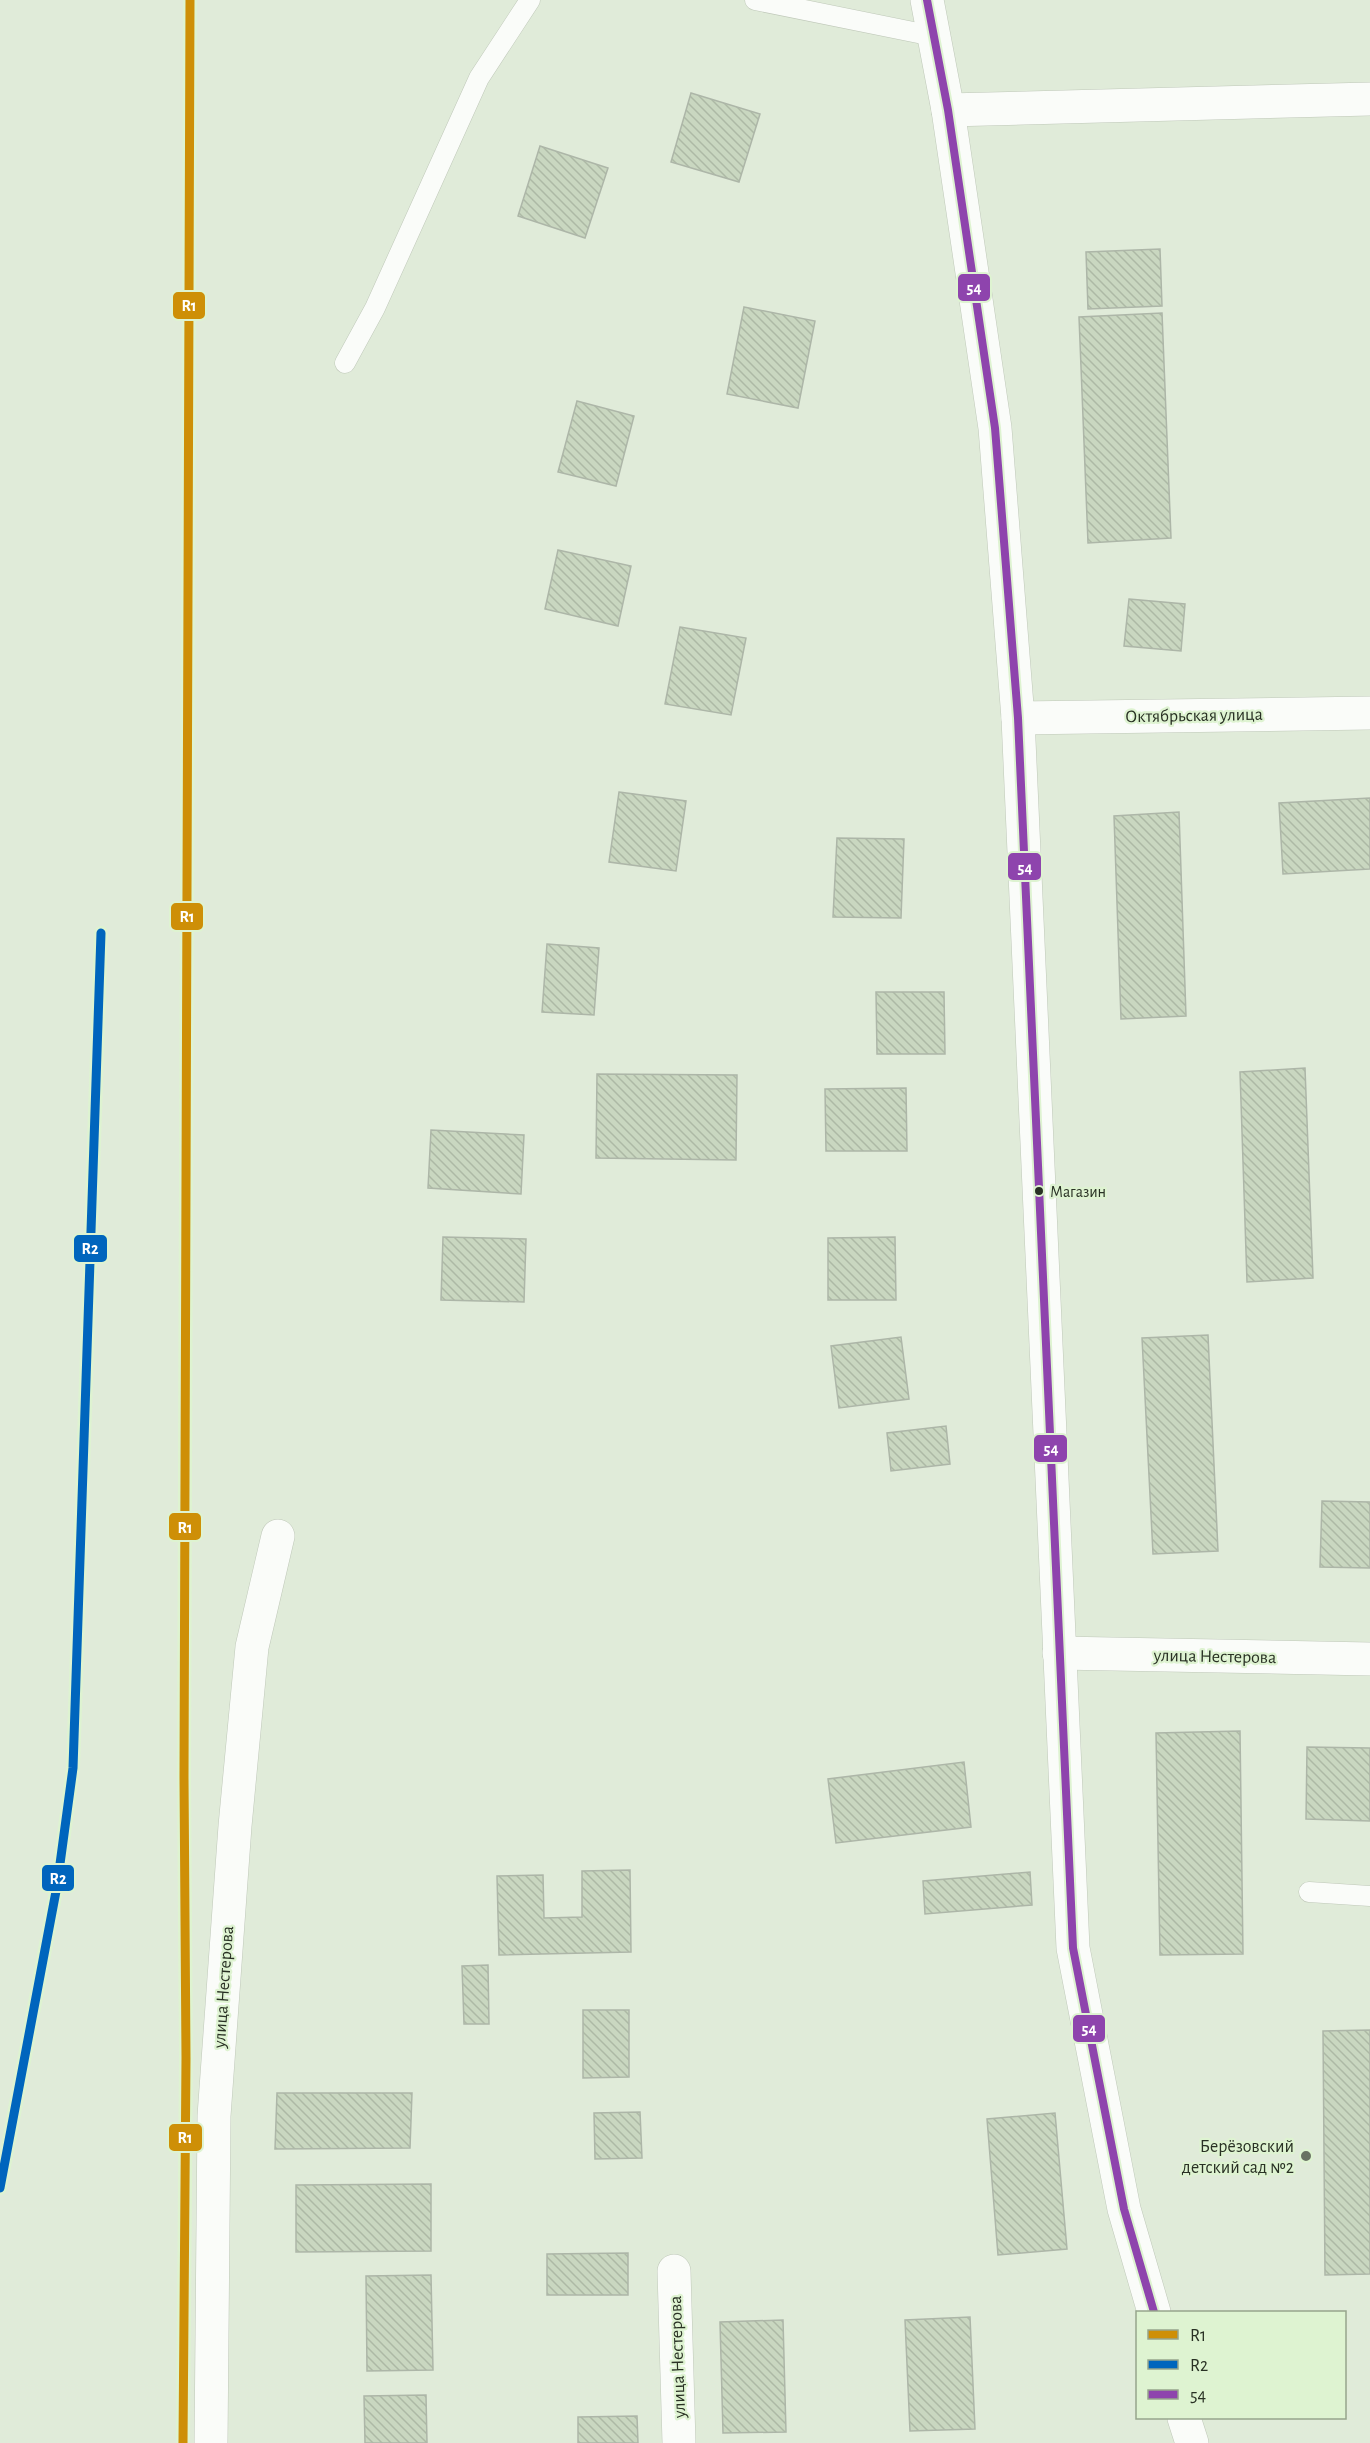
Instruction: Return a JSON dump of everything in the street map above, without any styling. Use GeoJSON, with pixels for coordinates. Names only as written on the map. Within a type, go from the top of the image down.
{"type":"FeatureCollection","features":[{"type":"Feature","properties":{"kind":"street"},"geometry":{"type":"LineString","coordinates":[[927,0],[948,110],[995,428],[1018,718],[1073,1948],[1124,2209],[1153,2311]]}},
{"type":"Feature","properties":{"kind":"street"},"geometry":{"type":"LineString","coordinates":[[948,110],[1370,99]]}},
{"type":"Feature","properties":{"kind":"street","name":"Октябрьская улица"},"geometry":{"type":"LineString","coordinates":[[1018,718],[1370,713]]}},
{"type":"Feature","properties":{"kind":"street","name":"улица Нестерова"},"geometry":{"type":"LineString","coordinates":[[211,2443],[214,2116],[234,1838],[252,1647],[278,1536]]}},
{"type":"Feature","properties":{"kind":"street","name":"улица Нестерова"},"geometry":{"type":"LineString","coordinates":[[1059,1653],[1370,1659]]}},
{"type":"Feature","properties":{"kind":"street","name":"улица Нестерова"},"geometry":{"type":"LineString","coordinates":[[674,2271],[679,2443]]}},
{"type":"Feature","properties":{"kind":"street"},"geometry":{"type":"LineString","coordinates":[[1184,2419],[1192,2443]]}},
{"type":"Feature","properties":{"kind":"lane"},"geometry":{"type":"LineString","coordinates":[[345,363],[375,308],[479,78],[530,0]]}},
{"type":"Feature","properties":{"kind":"lane"},"geometry":{"type":"LineString","coordinates":[[755,0],[933,36]]}},
{"type":"Feature","properties":{"kind":"lane"},"geometry":{"type":"LineString","coordinates":[[1310,1892],[1370,1896]]}},
{"type":"Feature","properties":{"kind":"building"},"geometry":{"type":"Polygon","coordinates":[[[691,93],[760,114],[739,182],[671,162],[691,93]]]}},
{"type":"Feature","properties":{"kind":"building"},"geometry":{"type":"Polygon","coordinates":[[[540,146],[608,168],[585,238],[518,216],[540,146]]]}},
{"type":"Feature","properties":{"kind":"building"},"geometry":{"type":"Polygon","coordinates":[[[1160,249],[1162,306],[1088,309],[1086,252],[1160,249]]]}},
{"type":"Feature","properties":{"kind":"building"},"geometry":{"type":"Polygon","coordinates":[[[744,307],[815,321],[798,408],[727,394],[744,307]]]}},
{"type":"Feature","properties":{"kind":"building"},"geometry":{"type":"Polygon","coordinates":[[[1162,313],[1171,538],[1088,543],[1079,317],[1162,313]]]}},
{"type":"Feature","properties":{"kind":"building"},"geometry":{"type":"Polygon","coordinates":[[[577,401],[634,416],[616,486],[558,472],[577,401]]]}},
{"type":"Feature","properties":{"kind":"building"},"geometry":{"type":"Polygon","coordinates":[[[558,550],[631,566],[618,626],[545,609],[558,550]]]}},
{"type":"Feature","properties":{"kind":"building"},"geometry":{"type":"Polygon","coordinates":[[[1129,599],[1185,604],[1181,651],[1124,646],[1129,599]]]}},
{"type":"Feature","properties":{"kind":"building"},"geometry":{"type":"Polygon","coordinates":[[[680,627],[746,638],[731,715],[665,704],[680,627]]]}},
{"type":"Feature","properties":{"kind":"building"},"geometry":{"type":"Polygon","coordinates":[[[619,792],[686,801],[676,871],[609,862],[619,792]]]}},
{"type":"Feature","properties":{"kind":"building"},"geometry":{"type":"Polygon","coordinates":[[[1370,798],[1370,869],[1283,874],[1279,803],[1370,798]]]}},
{"type":"Feature","properties":{"kind":"building"},"geometry":{"type":"Polygon","coordinates":[[[1179,812],[1186,1016],[1121,1019],[1114,816],[1179,812]]]}},
{"type":"Feature","properties":{"kind":"building"},"geometry":{"type":"Polygon","coordinates":[[[837,838],[904,839],[901,918],[833,917],[837,838]]]}},
{"type":"Feature","properties":{"kind":"building"},"geometry":{"type":"Polygon","coordinates":[[[547,944],[599,948],[594,1015],[542,1012],[547,944]]]}},
{"type":"Feature","properties":{"kind":"building"},"geometry":{"type":"Polygon","coordinates":[[[876,992],[944,992],[945,1054],[877,1054],[876,992]]]}},
{"type":"Feature","properties":{"kind":"building"},"geometry":{"type":"Polygon","coordinates":[[[1305,1068],[1313,1278],[1247,1282],[1240,1072],[1305,1068]]]}},
{"type":"Feature","properties":{"kind":"building"},"geometry":{"type":"Polygon","coordinates":[[[597,1074],[737,1075],[736,1160],[596,1158],[597,1074]]]}},
{"type":"Feature","properties":{"kind":"building"},"geometry":{"type":"Polygon","coordinates":[[[906,1088],[907,1151],[826,1151],[825,1089],[906,1088]]]}},
{"type":"Feature","properties":{"kind":"building"},"geometry":{"type":"Polygon","coordinates":[[[431,1130],[524,1135],[521,1194],[428,1188],[431,1130]]]}},
{"type":"Feature","properties":{"kind":"building"},"geometry":{"type":"Polygon","coordinates":[[[443,1237],[526,1239],[524,1302],[441,1300],[443,1237]]]}},
{"type":"Feature","properties":{"kind":"building"},"geometry":{"type":"Polygon","coordinates":[[[895,1237],[896,1300],[828,1300],[828,1238],[895,1237]]]}},
{"type":"Feature","properties":{"kind":"building"},"geometry":{"type":"Polygon","coordinates":[[[1208,1335],[1218,1551],[1153,1554],[1142,1338],[1208,1335]]]}},
{"type":"Feature","properties":{"kind":"building"},"geometry":{"type":"Polygon","coordinates":[[[901,1337],[909,1399],[839,1408],[831,1346],[901,1337]]]}},
{"type":"Feature","properties":{"kind":"building"},"geometry":{"type":"Polygon","coordinates":[[[946,1426],[950,1464],[891,1471],[887,1433],[946,1426]]]}},
{"type":"Feature","properties":{"kind":"building"},"geometry":{"type":"Polygon","coordinates":[[[1322,1501],[1370,1502],[1370,1568],[1320,1567],[1322,1501]]]}},
{"type":"Feature","properties":{"kind":"building"},"geometry":{"type":"Polygon","coordinates":[[[1240,1731],[1243,1954],[1160,1955],[1156,1733],[1240,1731]]]}},
{"type":"Feature","properties":{"kind":"building"},"geometry":{"type":"Polygon","coordinates":[[[1307,1747],[1370,1748],[1370,1821],[1306,1819],[1307,1747]]]}},
{"type":"Feature","properties":{"kind":"building"},"geometry":{"type":"Polygon","coordinates":[[[964,1762],[971,1827],[836,1843],[828,1779],[964,1762]]]}},
{"type":"Feature","properties":{"kind":"building"},"geometry":{"type":"Polygon","coordinates":[[[630,1870],[631,1952],[499,1955],[497,1876],[543,1875],[544,1918],[582,1917],[582,1871],[630,1870]]]}},
{"type":"Feature","properties":{"kind":"building"},"geometry":{"type":"Polygon","coordinates":[[[1030,1872],[1032,1905],[925,1914],[923,1881],[1030,1872]]]}},
{"type":"Feature","properties":{"kind":"building"},"geometry":{"type":"Polygon","coordinates":[[[488,1965],[489,2024],[464,2024],[462,1966],[488,1965]]]}},
{"type":"Feature","properties":{"kind":"building"},"geometry":{"type":"Polygon","coordinates":[[[583,2010],[629,2010],[629,2077],[583,2078],[583,2010]]]}},
{"type":"Feature","properties":{"kind":"building"},"geometry":{"type":"Polygon","coordinates":[[[1370,2030],[1370,2274],[1325,2275],[1323,2031],[1370,2030]]]}},
{"type":"Feature","properties":{"kind":"building"},"geometry":{"type":"Polygon","coordinates":[[[277,2093],[412,2093],[410,2148],[275,2149],[277,2093]]]}},
{"type":"Feature","properties":{"kind":"building"},"geometry":{"type":"Polygon","coordinates":[[[640,2112],[642,2158],[595,2159],[594,2113],[640,2112]]]}},
{"type":"Feature","properties":{"kind":"building"},"geometry":{"type":"Polygon","coordinates":[[[1055,2113],[1067,2249],[998,2255],[987,2119],[1055,2113]]]}},
{"type":"Feature","properties":{"kind":"building"},"geometry":{"type":"Polygon","coordinates":[[[431,2184],[431,2251],[296,2252],[296,2185],[431,2184]]]}},
{"type":"Feature","properties":{"kind":"building"},"geometry":{"type":"Polygon","coordinates":[[[628,2253],[628,2295],[547,2295],[547,2254],[628,2253]]]}},
{"type":"Feature","properties":{"kind":"building"},"geometry":{"type":"Polygon","coordinates":[[[431,2275],[433,2370],[367,2371],[366,2276],[431,2275]]]}},
{"type":"Feature","properties":{"kind":"building"},"geometry":{"type":"Polygon","coordinates":[[[970,2317],[975,2429],[910,2431],[905,2320],[970,2317]]]}},
{"type":"Feature","properties":{"kind":"building"},"geometry":{"type":"Polygon","coordinates":[[[783,2320],[786,2432],[723,2433],[720,2322],[783,2320]]]}},
{"type":"Feature","properties":{"kind":"building"},"geometry":{"type":"Polygon","coordinates":[[[426,2395],[427,2443],[365,2443],[364,2396],[426,2395]]]}},
{"type":"Feature","properties":{"kind":"building"},"geometry":{"type":"Polygon","coordinates":[[[637,2416],[638,2443],[578,2443],[578,2417],[637,2416]]]}},
{"type":"Feature","properties":{"kind":"transit line","name":"R1"},"geometry":{"type":"LineString","coordinates":[[183,2443],[186,2058],[184,1777],[190,0]]}},
{"type":"Feature","properties":{"kind":"transit line","name":"54"},"geometry":{"type":"LineString","coordinates":[[927,0],[948,110],[995,428],[1018,718],[1073,1948],[1124,2209],[1154,2311]]}},
{"type":"Feature","properties":{"kind":"transit line","name":"R2"},"geometry":{"type":"LineString","coordinates":[[0,2188],[57,1886],[73,1768],[101,933]]}},
{"type":"Feature","properties":{"kind":"place","name":"Магазин"},"geometry":{"type":"Point","coordinates":[1039,1191]}},
{"type":"Feature","properties":{"kind":"place","name":"Берёзовский детский сад №2"},"geometry":{"type":"Point","coordinates":[1306,2156]}}]}
